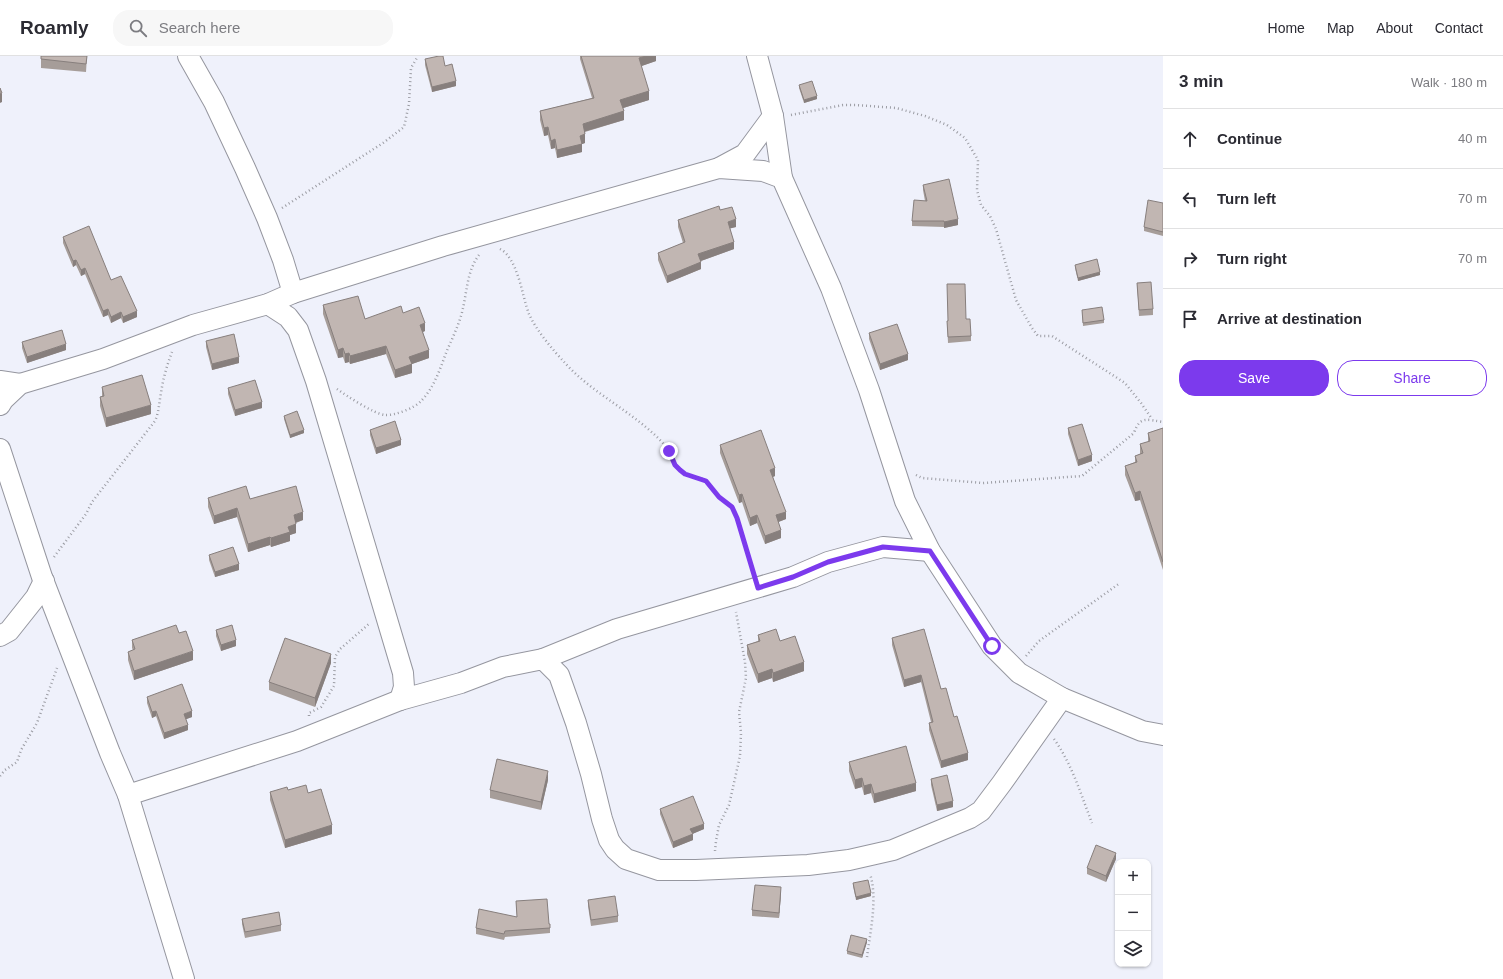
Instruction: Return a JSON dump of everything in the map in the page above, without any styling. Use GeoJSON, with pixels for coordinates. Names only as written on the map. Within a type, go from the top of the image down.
{"type":"FeatureCollection","features":[{"type":"Feature","properties":{"kind":"street"},"geometry":{"type":"LineString","coordinates":[[188,56],[214,102],[267,218],[283,260],[298,291],[294,324]]}},
{"type":"Feature","properties":{"kind":"street"},"geometry":{"type":"LineString","coordinates":[[757,56],[773,117],[782,178],[831,288],[869,390],[905,501],[930,551],[992,646],[1019,673],[1062,698],[1142,731],[1163,735]]}},
{"type":"Feature","properties":{"kind":"street"},"geometry":{"type":"LineString","coordinates":[[0,381],[20,384],[103,359],[179,331],[268,304],[298,291],[435,248],[719,168],[745,154],[773,117]]}},
{"type":"Feature","properties":{"kind":"street"},"geometry":{"type":"LineString","coordinates":[[719,168],[763,171],[782,178]]}},
{"type":"Feature","properties":{"kind":"street"},"geometry":{"type":"LineString","coordinates":[[268,304],[288,317],[298,330],[316,381],[403,673],[404,687],[400,700]]}},
{"type":"Feature","properties":{"kind":"street"},"geometry":{"type":"LineString","coordinates":[[0,405],[3,400],[20,384]]}},
{"type":"Feature","properties":{"kind":"street"},"geometry":{"type":"LineString","coordinates":[[0,449],[43,579],[110,753],[128,795],[184,979]]}},
{"type":"Feature","properties":{"kind":"street"},"geometry":{"type":"LineString","coordinates":[[128,795],[308,737],[400,700],[461,683],[503,667],[543,659],[617,629],[696,604],[758,588],[793,577],[828,562],[883,547],[930,551]]}},
{"type":"Feature","properties":{"kind":"street"},"geometry":{"type":"LineString","coordinates":[[0,636],[9,631],[36,597],[43,579]]}},
{"type":"Feature","properties":{"kind":"street"},"geometry":{"type":"LineString","coordinates":[[543,659],[560,675],[591,774],[602,819],[609,840],[615,849],[626,859],[659,870],[714,870],[808,865],[849,860],[893,850],[970,818],[981,811],[1062,698]]}},
{"type":"Feature","properties":{"kind":"path"},"geometry":{"type":"LineString","coordinates":[[267,218],[383,143],[404,127],[409,104],[411,68],[418,56]]}},
{"type":"Feature","properties":{"kind":"path"},"geometry":{"type":"LineString","coordinates":[[773,117],[843,105],[896,108],[925,116],[947,125],[965,138],[978,160],[977,190],[981,205],[990,216],[996,228],[1016,300],[1032,328],[1038,336],[1052,336],[1125,383],[1141,402],[1152,419]]}},
{"type":"Feature","properties":{"kind":"path"},"geometry":{"type":"LineString","coordinates":[[498,231],[488,243],[507,254],[515,270],[530,314],[547,341],[565,363],[583,380],[631,415],[662,442],[669,451],[675,465],[680,470],[685,474],[706,481],[719,497],[732,507],[737,518],[758,588]]}},
{"type":"Feature","properties":{"kind":"path"},"geometry":{"type":"LineString","coordinates":[[316,381],[332,386],[367,408],[383,415],[410,409],[421,402],[430,390],[437,376],[457,328],[471,271],[480,254]]}},
{"type":"Feature","properties":{"kind":"path"},"geometry":{"type":"LineString","coordinates":[[43,579],[58,551],[86,514],[92,502],[156,421],[159,412],[160,394],[165,372],[179,331]]}},
{"type":"Feature","properties":{"kind":"path"},"geometry":{"type":"LineString","coordinates":[[894,464],[922,478],[952,482],[983,483],[1082,476],[1134,434],[1136,426],[1143,420],[1152,419],[1162,422],[1163,417]]}},
{"type":"Feature","properties":{"kind":"path"},"geometry":{"type":"LineString","coordinates":[[1019,673],[1025,656],[1039,641],[1120,583]]}},
{"type":"Feature","properties":{"kind":"path"},"geometry":{"type":"LineString","coordinates":[[714,870],[719,824],[729,805],[740,756],[741,733],[739,712],[746,678],[740,632],[732,595]]}},
{"type":"Feature","properties":{"kind":"path"},"geometry":{"type":"LineString","coordinates":[[308,737],[309,714],[320,707],[334,686],[335,657],[340,649],[384,612]]}},
{"type":"Feature","properties":{"kind":"path"},"geometry":{"type":"LineString","coordinates":[[0,776],[5,770],[17,762],[21,750],[37,723],[67,641]]}},
{"type":"Feature","properties":{"kind":"path"},"geometry":{"type":"LineString","coordinates":[[1043,724],[1060,747],[1074,776],[1092,823]]}},
{"type":"Feature","properties":{"kind":"path"},"geometry":{"type":"LineString","coordinates":[[864,857],[872,881],[873,905],[867,957]]}},
{"type":"Feature","properties":{"kind":"building"},"geometry":{"type":"Polygon","coordinates":[[[41,56],[87,56],[86,64],[41,59],[41,56]]]}},
{"type":"Feature","properties":{"kind":"building"},"geometry":{"type":"Polygon","coordinates":[[[443,56],[445,66],[452,64],[456,81],[432,87],[425,59],[443,56]]]}},
{"type":"Feature","properties":{"kind":"building"},"geometry":{"type":"Polygon","coordinates":[[[581,56],[646,56],[639,58],[649,91],[620,100],[624,111],[583,124],[585,134],[580,136],[582,144],[557,150],[555,139],[551,141],[548,127],[544,128],[540,111],[594,98],[581,56]]]}},
{"type":"Feature","properties":{"kind":"building"},"geometry":{"type":"Polygon","coordinates":[[[812,81],[817,96],[804,100],[799,85],[812,81]]]}},
{"type":"Feature","properties":{"kind":"building"},"geometry":{"type":"Polygon","coordinates":[[[949,179],[958,219],[944,222],[912,221],[914,200],[927,201],[923,185],[949,179]]]}},
{"type":"Feature","properties":{"kind":"building"},"geometry":{"type":"Polygon","coordinates":[[[1148,200],[1163,203],[1163,232],[1144,227],[1148,200]]]}},
{"type":"Feature","properties":{"kind":"building"},"geometry":{"type":"Polygon","coordinates":[[[719,206],[720,210],[732,207],[736,219],[728,222],[734,242],[698,254],[701,262],[667,276],[658,253],[685,242],[678,220],[719,206]]]}},
{"type":"Feature","properties":{"kind":"building"},"geometry":{"type":"Polygon","coordinates":[[[89,226],[111,280],[121,276],[137,311],[123,317],[121,312],[111,317],[108,309],[103,311],[85,268],[81,270],[76,260],[73,261],[63,237],[89,226]]]}},
{"type":"Feature","properties":{"kind":"building"},"geometry":{"type":"Polygon","coordinates":[[[1097,259],[1100,272],[1078,278],[1075,265],[1097,259]]]}},
{"type":"Feature","properties":{"kind":"building"},"geometry":{"type":"Polygon","coordinates":[[[1151,282],[1153,309],[1139,310],[1137,283],[1151,282]]]}},
{"type":"Feature","properties":{"kind":"building"},"geometry":{"type":"Polygon","coordinates":[[[947,284],[965,284],[966,319],[970,319],[971,336],[948,337],[947,284]]]}},
{"type":"Feature","properties":{"kind":"building"},"geometry":{"type":"Polygon","coordinates":[[[358,296],[365,319],[401,306],[403,313],[419,307],[425,323],[420,325],[429,350],[409,357],[412,364],[395,370],[386,346],[350,356],[349,353],[345,354],[343,348],[338,350],[323,305],[358,296]]]}},
{"type":"Feature","properties":{"kind":"building"},"geometry":{"type":"Polygon","coordinates":[[[1102,307],[1104,320],[1083,323],[1082,310],[1102,307]]]}},
{"type":"Feature","properties":{"kind":"building"},"geometry":{"type":"Polygon","coordinates":[[[897,324],[908,354],[880,364],[869,333],[897,324]]]}},
{"type":"Feature","properties":{"kind":"building"},"geometry":{"type":"Polygon","coordinates":[[[62,330],[66,344],[27,357],[22,342],[62,330]]]}},
{"type":"Feature","properties":{"kind":"building"},"geometry":{"type":"Polygon","coordinates":[[[234,334],[239,357],[212,364],[206,341],[234,334]]]}},
{"type":"Feature","properties":{"kind":"building"},"geometry":{"type":"Polygon","coordinates":[[[142,375],[151,405],[106,418],[100,397],[104,396],[102,387],[142,375]]]}},
{"type":"Feature","properties":{"kind":"building"},"geometry":{"type":"Polygon","coordinates":[[[255,380],[262,402],[235,410],[228,388],[255,380]]]}},
{"type":"Feature","properties":{"kind":"building"},"geometry":{"type":"Polygon","coordinates":[[[297,411],[304,430],[290,435],[284,416],[297,411]]]}},
{"type":"Feature","properties":{"kind":"building"},"geometry":{"type":"Polygon","coordinates":[[[395,421],[401,440],[376,448],[370,430],[395,421]]]}},
{"type":"Feature","properties":{"kind":"building"},"geometry":{"type":"Polygon","coordinates":[[[1082,424],[1092,455],[1078,460],[1068,428],[1082,424]]]}},
{"type":"Feature","properties":{"kind":"building"},"geometry":{"type":"Polygon","coordinates":[[[1163,428],[1163,562],[1140,491],[1135,493],[1125,466],[1137,462],[1135,456],[1143,453],[1140,444],[1150,441],[1148,433],[1163,428]]]}},
{"type":"Feature","properties":{"kind":"building"},"geometry":{"type":"Polygon","coordinates":[[[761,430],[775,468],[770,470],[786,512],[776,515],[781,530],[765,536],[757,515],[750,518],[742,494],[739,495],[720,445],[761,430]]]}},
{"type":"Feature","properties":{"kind":"building"},"geometry":{"type":"Polygon","coordinates":[[[246,486],[250,499],[296,486],[303,512],[294,515],[296,524],[288,527],[290,532],[248,544],[237,508],[214,516],[208,498],[246,486]]]}},
{"type":"Feature","properties":{"kind":"building"},"geometry":{"type":"Polygon","coordinates":[[[233,547],[239,564],[215,572],[209,555],[233,547]]]}},
{"type":"Feature","properties":{"kind":"building"},"geometry":{"type":"Polygon","coordinates":[[[176,625],[179,633],[186,631],[193,651],[134,671],[128,652],[135,649],[132,640],[176,625]]]}},
{"type":"Feature","properties":{"kind":"building"},"geometry":{"type":"Polygon","coordinates":[[[232,625],[236,640],[221,645],[216,630],[232,625]]]}},
{"type":"Feature","properties":{"kind":"building"},"geometry":{"type":"Polygon","coordinates":[[[776,629],[780,641],[795,636],[804,662],[773,673],[772,669],[758,674],[747,645],[760,641],[758,635],[776,629]]]}},
{"type":"Feature","properties":{"kind":"building"},"geometry":{"type":"Polygon","coordinates":[[[924,629],[941,689],[946,688],[954,717],[957,716],[968,753],[941,761],[929,723],[933,722],[921,675],[904,680],[892,638],[924,629]]]}},
{"type":"Feature","properties":{"kind":"building"},"geometry":{"type":"Polygon","coordinates":[[[285,638],[331,654],[315,698],[269,682],[285,638]]]}},
{"type":"Feature","properties":{"kind":"building"},"geometry":{"type":"Polygon","coordinates":[[[182,684],[192,711],[184,714],[188,725],[164,733],[156,711],[152,712],[147,697],[182,684]]]}},
{"type":"Feature","properties":{"kind":"building"},"geometry":{"type":"Polygon","coordinates":[[[906,746],[916,783],[874,794],[871,784],[864,786],[862,778],[855,780],[849,762],[906,746]]]}},
{"type":"Feature","properties":{"kind":"building"},"geometry":{"type":"Polygon","coordinates":[[[497,759],[548,771],[541,802],[490,790],[497,759]]]}},
{"type":"Feature","properties":{"kind":"building"},"geometry":{"type":"Polygon","coordinates":[[[947,775],[953,801],[937,805],[931,779],[947,775]]]}},
{"type":"Feature","properties":{"kind":"building"},"geometry":{"type":"Polygon","coordinates":[[[306,785],[308,793],[321,789],[332,825],[285,840],[270,792],[287,787],[288,790],[306,785]]]}},
{"type":"Feature","properties":{"kind":"building"},"geometry":{"type":"Polygon","coordinates":[[[693,796],[704,824],[690,829],[693,834],[673,842],[660,809],[693,796]]]}},
{"type":"Feature","properties":{"kind":"building"},"geometry":{"type":"Polygon","coordinates":[[[1096,845],[1116,853],[1106,876],[1087,868],[1096,845]]]}},
{"type":"Feature","properties":{"kind":"building"},"geometry":{"type":"Polygon","coordinates":[[[868,880],[871,893],[856,897],[853,883],[868,880]]]}},
{"type":"Feature","properties":{"kind":"building"},"geometry":{"type":"Polygon","coordinates":[[[755,885],[781,887],[779,913],[752,910],[755,885]]]}},
{"type":"Feature","properties":{"kind":"building"},"geometry":{"type":"Polygon","coordinates":[[[615,896],[618,916],[591,920],[588,900],[615,896]]]}},
{"type":"Feature","properties":{"kind":"building"},"geometry":{"type":"Polygon","coordinates":[[[547,899],[550,928],[505,931],[504,934],[476,928],[479,909],[517,917],[516,901],[547,899]]]}},
{"type":"Feature","properties":{"kind":"building"},"geometry":{"type":"Polygon","coordinates":[[[279,912],[281,925],[245,932],[242,919],[279,912]]]}},
{"type":"Feature","properties":{"kind":"building"},"geometry":{"type":"Polygon","coordinates":[[[851,935],[867,939],[862,955],[847,951],[851,935]]]}},
{"type":"Feature","properties":{"kind":"route"},"geometry":{"type":"LineString","coordinates":[[669,451],[675,465],[680,470],[685,474],[706,481],[719,497],[732,507],[737,518],[758,588],[793,577],[828,562],[883,547],[930,551],[992,646]]}}]}
